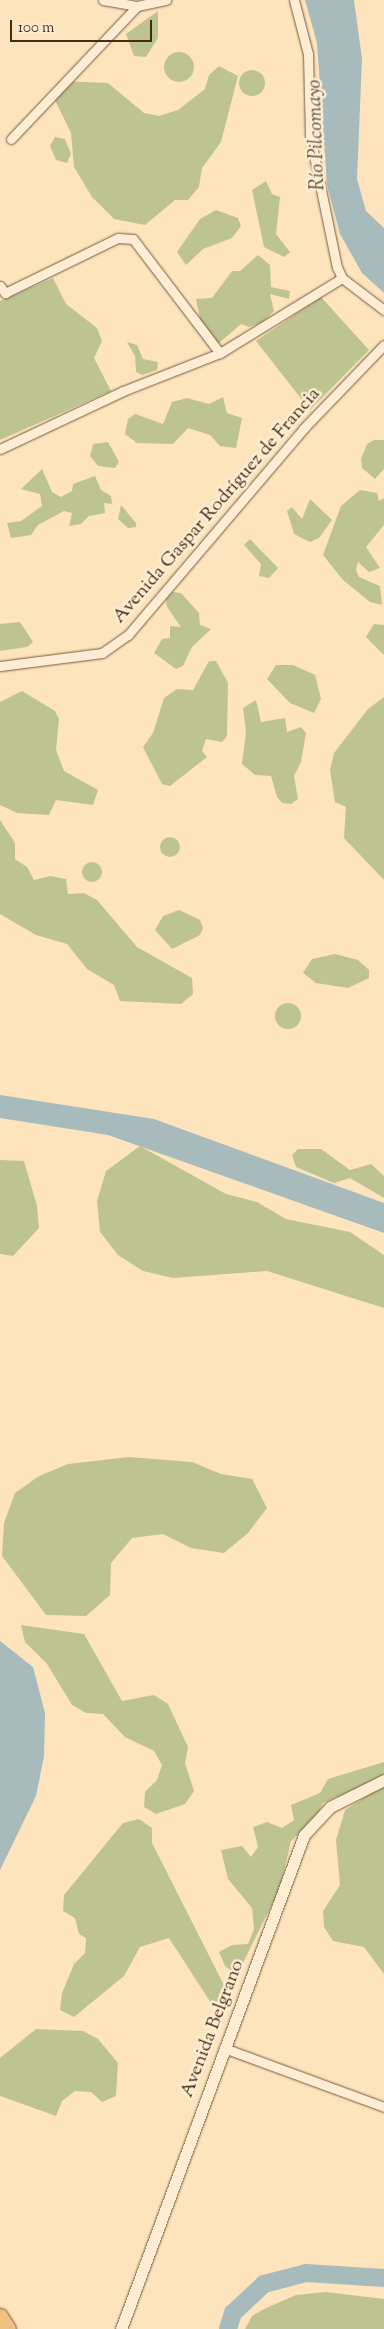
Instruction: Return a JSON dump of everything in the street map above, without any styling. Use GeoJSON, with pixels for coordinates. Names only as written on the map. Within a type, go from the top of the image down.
{"type":"FeatureCollection","features":[{"type":"Feature","properties":{"kind":"highway"},"geometry":{"type":"LineString","coordinates":[[0,2316],[8,2329]]}},
{"type":"Feature","properties":{"kind":"street"},"geometry":{"type":"LineString","coordinates":[[103,0],[137,6],[166,0]]}},
{"type":"Feature","properties":{"kind":"street"},"geometry":{"type":"LineString","coordinates":[[294,0],[308,54],[310,136],[342,278],[384,310]]}},
{"type":"Feature","properties":{"kind":"street"},"geometry":{"type":"LineString","coordinates":[[11,139],[137,6]]}},
{"type":"Feature","properties":{"kind":"street"},"geometry":{"type":"LineString","coordinates":[[0,286],[5,293],[118,238],[133,240],[220,353]]}},
{"type":"Feature","properties":{"kind":"street"},"geometry":{"type":"LineString","coordinates":[[0,449],[123,391],[220,353],[342,278]]}},
{"type":"Feature","properties":{"kind":"street","name":"Avenida Gaspar Rodríguez de Francia"},"geometry":{"type":"LineString","coordinates":[[0,666],[102,653],[128,635],[304,428],[384,345]]}},
{"type":"Feature","properties":{"kind":"street","name":"Avenida Belgrano"},"geometry":{"type":"LineString","coordinates":[[121,2329],[304,1835],[330,1807],[384,1780]]}},
{"type":"Feature","properties":{"kind":"street"},"geometry":{"type":"LineString","coordinates":[[224,2048],[384,2107]]}},
{"type":"Feature","properties":{"kind":"green space"},"geometry":{"type":"Polygon","coordinates":[[[158,11],[158,38],[146,57],[134,56],[126,34],[158,11]]]}},
{"type":"Feature","properties":{"kind":"green space"},"geometry":{"type":"Polygon","coordinates":[[[179,52],[185,53],[193,61],[193,73],[185,81],[179,82],[173,81],[165,73],[164,67],[165,61],[173,53],[179,52]]]}},
{"type":"Feature","properties":{"kind":"green space"},"geometry":{"type":"Polygon","coordinates":[[[219,66],[238,76],[221,142],[202,168],[199,187],[188,200],[175,200],[145,225],[114,219],[92,197],[74,167],[71,133],[53,96],[60,81],[108,83],[144,113],[159,116],[178,110],[205,89],[209,75],[219,66]]]}},
{"type":"Feature","properties":{"kind":"green space"},"geometry":{"type":"Polygon","coordinates":[[[252,70],[261,74],[265,83],[261,92],[252,96],[243,92],[239,83],[243,74],[252,70]]]}},
{"type":"Feature","properties":{"kind":"green space"},"geometry":{"type":"Polygon","coordinates":[[[55,137],[65,139],[71,154],[67,163],[56,160],[50,146],[55,137]]]}},
{"type":"Feature","properties":{"kind":"green space"},"geometry":{"type":"Polygon","coordinates":[[[266,181],[272,194],[280,197],[276,234],[290,252],[284,257],[264,247],[252,190],[266,181]]]}},
{"type":"Feature","properties":{"kind":"green space"},"geometry":{"type":"Polygon","coordinates":[[[216,210],[238,218],[241,226],[232,238],[203,249],[186,265],[177,252],[200,219],[216,210]]]}},
{"type":"Feature","properties":{"kind":"green space"},"geometry":{"type":"Polygon","coordinates":[[[258,255],[270,265],[271,287],[290,291],[289,299],[270,294],[274,311],[263,322],[249,327],[241,324],[218,344],[204,338],[196,299],[212,298],[232,271],[240,271],[258,255]]]}},
{"type":"Feature","properties":{"kind":"green space"},"geometry":{"type":"Polygon","coordinates":[[[53,278],[66,304],[97,328],[102,341],[94,358],[111,391],[0,440],[0,301],[53,278]]]}},
{"type":"Feature","properties":{"kind":"green space"},"geometry":{"type":"Polygon","coordinates":[[[321,297],[369,350],[310,410],[256,341],[321,297]]]}},
{"type":"Feature","properties":{"kind":"green space"},"geometry":{"type":"Polygon","coordinates":[[[127,342],[137,345],[143,359],[158,362],[157,370],[142,375],[136,372],[135,356],[127,342]]]}},
{"type":"Feature","properties":{"kind":"green space"},"geometry":{"type":"Polygon","coordinates":[[[223,397],[227,413],[242,418],[236,448],[220,446],[210,435],[188,428],[173,444],[137,443],[125,434],[128,419],[135,414],[163,424],[172,402],[187,398],[209,404],[223,397]]]}},
{"type":"Feature","properties":{"kind":"green space"},"geometry":{"type":"Polygon","coordinates":[[[374,440],[384,440],[384,469],[375,479],[362,468],[361,459],[367,444],[374,440]]]}},
{"type":"Feature","properties":{"kind":"green space"},"geometry":{"type":"Polygon","coordinates":[[[108,442],[119,462],[115,468],[98,466],[90,456],[93,444],[108,442]]]}},
{"type":"Feature","properties":{"kind":"green space"},"geometry":{"type":"Polygon","coordinates":[[[42,469],[52,492],[61,497],[72,491],[73,484],[95,476],[101,490],[111,496],[112,504],[104,503],[105,513],[89,516],[81,524],[69,526],[72,513],[64,511],[38,525],[31,535],[11,538],[7,523],[21,521],[42,506],[40,494],[21,489],[42,469]]]}},
{"type":"Feature","properties":{"kind":"green space"},"geometry":{"type":"Polygon","coordinates":[[[360,490],[377,493],[379,501],[384,498],[384,525],[366,547],[380,568],[369,572],[358,562],[356,570],[359,577],[380,586],[382,605],[370,602],[343,580],[323,555],[341,506],[360,490]]]}},
{"type":"Feature","properties":{"kind":"green space"},"geometry":{"type":"Polygon","coordinates":[[[310,499],[332,520],[319,538],[310,542],[294,534],[287,511],[292,507],[302,519],[310,499]]]}},
{"type":"Feature","properties":{"kind":"green space"},"geometry":{"type":"Polygon","coordinates":[[[121,505],[136,523],[136,527],[128,528],[118,519],[121,505]]]}},
{"type":"Feature","properties":{"kind":"green space"},"geometry":{"type":"Polygon","coordinates":[[[250,539],[278,568],[269,578],[259,576],[261,564],[244,545],[250,539]]]}},
{"type":"Feature","properties":{"kind":"green space"},"geometry":{"type":"Polygon","coordinates":[[[173,592],[181,593],[199,613],[200,625],[211,629],[192,647],[183,666],[176,669],[154,653],[162,639],[170,638],[170,626],[181,627],[167,607],[166,599],[173,592]]]}},
{"type":"Feature","properties":{"kind":"green space"},"geometry":{"type":"Polygon","coordinates":[[[20,622],[33,642],[27,647],[0,651],[0,624],[20,622]]]}},
{"type":"Feature","properties":{"kind":"green space"},"geometry":{"type":"Polygon","coordinates":[[[374,624],[384,625],[384,655],[366,637],[374,624]]]}},
{"type":"Feature","properties":{"kind":"green space"},"geometry":{"type":"Polygon","coordinates":[[[209,661],[216,661],[228,683],[227,736],[222,742],[206,739],[202,751],[207,757],[170,786],[162,784],[143,747],[153,733],[164,698],[177,689],[193,690],[209,661]]]}},
{"type":"Feature","properties":{"kind":"green space"},"geometry":{"type":"Polygon","coordinates":[[[276,665],[293,665],[315,675],[321,699],[314,713],[290,703],[267,679],[276,665]]]}},
{"type":"Feature","properties":{"kind":"green space"},"geometry":{"type":"Polygon","coordinates":[[[22,691],[55,711],[59,719],[56,750],[64,771],[98,790],[93,805],[56,800],[49,815],[17,813],[0,805],[0,702],[22,691]]]}},
{"type":"Feature","properties":{"kind":"green space"},"geometry":{"type":"Polygon","coordinates":[[[384,697],[384,880],[344,838],[346,807],[335,802],[330,770],[334,753],[368,709],[384,697]]]}},
{"type":"Feature","properties":{"kind":"green space"},"geometry":{"type":"Polygon","coordinates":[[[256,700],[261,722],[285,718],[287,732],[301,727],[306,733],[301,762],[294,776],[298,799],[291,804],[282,803],[277,797],[271,776],[255,775],[242,764],[246,732],[243,708],[256,700]]]}},
{"type":"Feature","properties":{"kind":"green space"},"geometry":{"type":"Polygon","coordinates":[[[0,820],[15,843],[15,859],[27,867],[34,880],[50,876],[66,879],[68,894],[84,893],[97,900],[137,947],[192,978],[193,994],[181,1004],[120,1001],[114,985],[87,969],[67,944],[36,935],[0,914],[0,820]]]}},
{"type":"Feature","properties":{"kind":"green space"},"geometry":{"type":"Polygon","coordinates":[[[170,837],[177,840],[180,847],[177,854],[170,857],[163,854],[160,847],[163,840],[170,837]]]}},
{"type":"Feature","properties":{"kind":"green space"},"geometry":{"type":"Polygon","coordinates":[[[92,862],[99,865],[102,872],[99,879],[92,882],[85,879],[82,872],[85,865],[92,862]]]}},
{"type":"Feature","properties":{"kind":"green space"},"geometry":{"type":"Polygon","coordinates":[[[179,910],[200,920],[203,928],[200,935],[172,949],[155,930],[163,916],[179,910]]]}},
{"type":"Feature","properties":{"kind":"green space"},"geometry":{"type":"Polygon","coordinates":[[[335,954],[358,960],[369,970],[369,978],[348,988],[316,983],[303,973],[312,959],[335,954]]]}},
{"type":"Feature","properties":{"kind":"green space"},"geometry":{"type":"Polygon","coordinates":[[[288,1003],[297,1007],[301,1016],[297,1025],[288,1029],[279,1025],[275,1016],[279,1007],[288,1003]]]}},
{"type":"Feature","properties":{"kind":"green space"},"geometry":{"type":"Polygon","coordinates":[[[140,1146],[226,1194],[257,1202],[286,1219],[350,1232],[384,1255],[384,1308],[267,1271],[173,1278],[143,1271],[118,1255],[100,1232],[97,1201],[106,1171],[140,1146]]]}},
{"type":"Feature","properties":{"kind":"green space"},"geometry":{"type":"Polygon","coordinates":[[[298,1149],[321,1149],[350,1170],[371,1164],[384,1176],[384,1198],[350,1178],[334,1183],[296,1167],[292,1155],[298,1149]]]}},
{"type":"Feature","properties":{"kind":"green space"},"geometry":{"type":"Polygon","coordinates":[[[0,1160],[24,1161],[37,1206],[39,1228],[13,1256],[0,1254],[0,1160]]]}},
{"type":"Feature","properties":{"kind":"green space"},"geometry":{"type":"Polygon","coordinates":[[[129,1457],[192,1462],[221,1474],[252,1479],[267,1508],[248,1533],[224,1553],[191,1548],[163,1534],[132,1538],[111,1563],[110,1595],[86,1616],[46,1615],[2,1556],[4,1523],[15,1493],[39,1476],[68,1464],[129,1457]]]}},
{"type":"Feature","properties":{"kind":"green space"},"geometry":{"type":"Polygon","coordinates":[[[21,1625],[84,1634],[122,1701],[154,1695],[168,1704],[188,1747],[185,1763],[194,1791],[185,1804],[156,1814],[144,1807],[145,1792],[157,1780],[162,1765],[154,1751],[125,1737],[103,1714],[86,1713],[72,1705],[47,1664],[25,1642],[21,1625]]]}},
{"type":"Feature","properties":{"kind":"green space"},"geometry":{"type":"Polygon","coordinates":[[[384,1762],[384,1776],[323,1803],[316,1818],[291,1841],[280,1888],[237,1975],[225,1966],[219,1952],[232,1945],[248,1944],[254,1929],[252,1908],[228,1879],[221,1850],[242,1846],[251,1857],[258,1847],[253,1827],[267,1822],[282,1828],[294,1820],[291,1805],[320,1793],[328,1779],[384,1762]]]}},
{"type":"Feature","properties":{"kind":"green space"},"geometry":{"type":"Polygon","coordinates":[[[384,1785],[384,1974],[364,1947],[333,1941],[324,1927],[323,1911],[340,1885],[336,1840],[345,1810],[384,1785]]]}},
{"type":"Feature","properties":{"kind":"green space"},"geometry":{"type":"Polygon","coordinates":[[[139,1819],[152,1828],[152,1843],[227,1991],[226,2008],[211,2003],[169,1938],[140,1947],[124,1976],[74,2017],[60,2010],[62,1993],[74,1964],[85,1953],[86,1938],[79,1934],[75,1918],[63,1911],[64,1895],[123,1823],[139,1819]]]}},
{"type":"Feature","properties":{"kind":"green space"},"geometry":{"type":"Polygon","coordinates":[[[36,2029],[83,2031],[98,2039],[118,2063],[116,2096],[102,2102],[91,2092],[75,2091],[62,2101],[56,2116],[0,2096],[0,2058],[36,2029]]]}},
{"type":"Feature","properties":{"kind":"green space"},"geometry":{"type":"Polygon","coordinates":[[[326,2292],[384,2299],[384,2329],[245,2329],[252,2316],[266,2308],[296,2295],[326,2292]]]}},
{"type":"Feature","properties":{"kind":"shaded area"},"geometry":{"type":"Polygon","coordinates":[[[305,0],[354,0],[362,59],[357,179],[366,211],[384,228],[384,293],[362,273],[340,234],[327,185],[317,43],[305,0]]]}},
{"type":"Feature","properties":{"kind":"shaded area"},"geometry":{"type":"Polygon","coordinates":[[[0,1095],[154,1119],[384,1203],[384,1233],[108,1135],[0,1118],[0,1095]]]}},
{"type":"Feature","properties":{"kind":"shaded area"},"geometry":{"type":"Polygon","coordinates":[[[0,1641],[33,1667],[45,1713],[44,1756],[36,1796],[0,1870],[0,1641]]]}},
{"type":"Feature","properties":{"kind":"waterway"},"geometry":{"type":"LineString","coordinates":[[228,2329],[233,2313],[264,2284],[306,2273],[384,2278]]}},
{"type":"Feature","properties":{"kind":"water label","name":"Río Pilcomayo"},"geometry":{"type":"Point","coordinates":[317,135]}}]}
